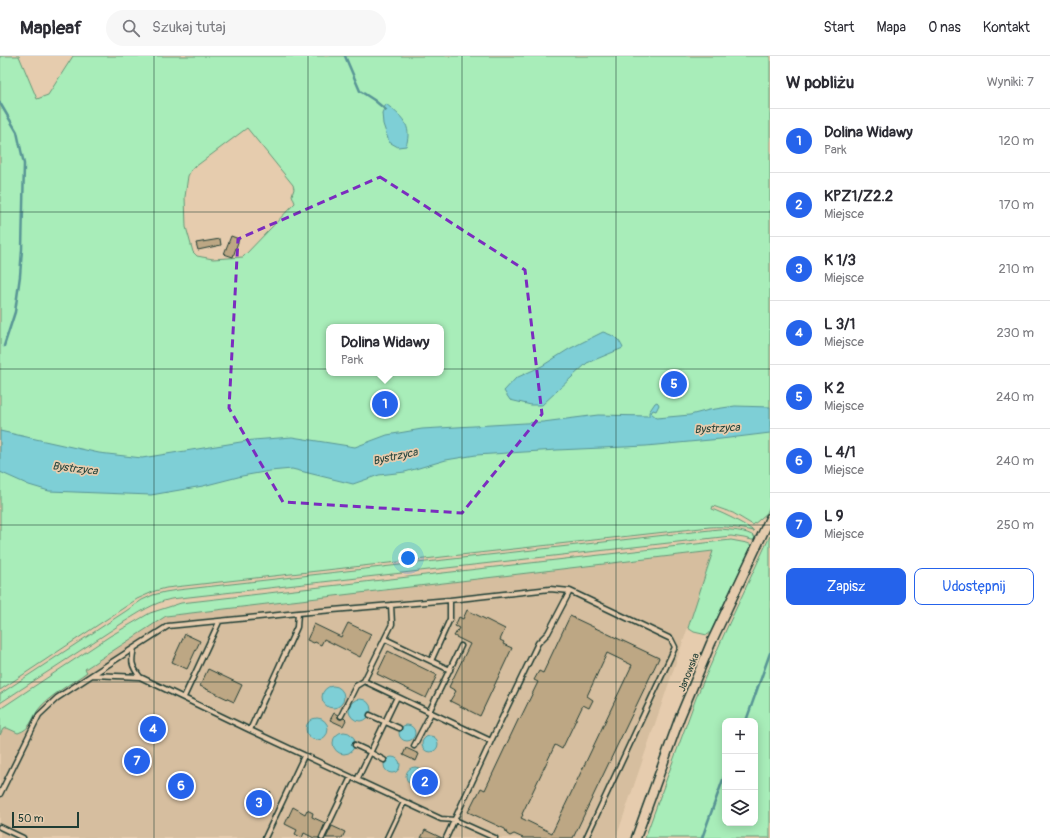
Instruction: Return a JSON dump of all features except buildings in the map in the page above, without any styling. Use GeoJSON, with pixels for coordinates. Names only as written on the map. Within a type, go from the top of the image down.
{"type":"FeatureCollection","features":[{"type":"Feature","properties":{"kind":"street","name":"Janowska"},"geometry":{"type":"LineString","coordinates":[[636,838],[680,717],[711,643],[770,518]]}},
{"type":"Feature","properties":{"kind":"lane"},"geometry":{"type":"LineString","coordinates":[[0,794],[39,715],[57,698],[168,626],[298,613],[391,606],[550,589],[570,591],[671,639],[674,646],[668,663],[586,838]]}},
{"type":"Feature","properties":{"kind":"lane"},"geometry":{"type":"LineString","coordinates":[[446,838],[538,643],[548,633],[570,591]]}},
{"type":"Feature","properties":{"kind":"lane"},"geometry":{"type":"LineString","coordinates":[[431,661],[450,619],[450,600]]}},
{"type":"Feature","properties":{"kind":"lane"},"geometry":{"type":"LineString","coordinates":[[341,716],[356,686],[364,681],[392,624],[391,606]]}},
{"type":"Feature","properties":{"kind":"lane"},"geometry":{"type":"LineString","coordinates":[[250,730],[297,627],[298,613]]}},
{"type":"Feature","properties":{"kind":"lane"},"geometry":{"type":"LineString","coordinates":[[184,698],[219,622]]}},
{"type":"Feature","properties":{"kind":"lane"},"geometry":{"type":"LineString","coordinates":[[384,639],[450,670]]}},
{"type":"Feature","properties":{"kind":"lane"},"geometry":{"type":"LineString","coordinates":[[414,746],[461,646]]}},
{"type":"Feature","properties":{"kind":"lane"},"geometry":{"type":"LineString","coordinates":[[134,648],[132,659],[134,668],[140,676]]}},
{"type":"Feature","properties":{"kind":"lane"},"geometry":{"type":"LineString","coordinates":[[92,675],[140,676],[304,756],[441,819],[455,820],[496,838]]}},
{"type":"Feature","properties":{"kind":"lane"},"geometry":{"type":"LineString","coordinates":[[364,681],[491,741]]}},
{"type":"Feature","properties":{"kind":"lane"},"geometry":{"type":"LineString","coordinates":[[357,780],[397,697]]}},
{"type":"Feature","properties":{"kind":"lane"},"geometry":{"type":"LineString","coordinates":[[370,715],[399,728]]}},
{"type":"Feature","properties":{"kind":"lane"},"geometry":{"type":"LineString","coordinates":[[355,745],[384,760]]}},
{"type":"Feature","properties":{"kind":"lane"},"geometry":{"type":"LineString","coordinates":[[265,838],[304,756]]}},
{"type":"Feature","properties":{"kind":"lane"},"geometry":{"type":"LineString","coordinates":[[322,838],[351,777]]}},
{"type":"Feature","properties":{"kind":"lane"},"geometry":{"type":"LineString","coordinates":[[387,838],[404,802]]}},
{"type":"Feature","properties":{"kind":"lane"},"geometry":{"type":"LineString","coordinates":[[0,827],[23,838]]}},
{"type":"Feature","properties":{"kind":"highlighted area"},"geometry":{"type":"Polygon","coordinates":[[[380,177],[525,270],[542,414],[462,513],[283,502],[229,408],[238,239],[380,177]]]}},
{"type":"Feature","properties":{"kind":"shaded area"},"geometry":{"type":"Polygon","coordinates":[[[714,551],[616,838],[0,838],[0,725],[166,616],[714,551]]]}},
{"type":"Feature","properties":{"kind":"green space"},"geometry":{"type":"Polygon","coordinates":[[[0,56],[19,56],[37,99],[48,95],[73,56],[770,56],[770,505],[767,513],[753,525],[733,513],[713,506],[712,509],[734,519],[754,531],[710,527],[166,588],[137,599],[0,690],[0,56]],[[247,128],[191,170],[188,176],[185,197],[186,227],[193,252],[197,256],[213,259],[243,257],[295,203],[292,195],[294,189],[293,185],[247,128]]]}},
{"type":"Feature","properties":{"kind":"green space"},"geometry":{"type":"Polygon","coordinates":[[[719,529],[743,532],[755,537],[754,540],[752,540],[731,536],[171,599],[152,606],[135,615],[0,703],[0,694],[142,600],[165,592],[719,529]]]}},
{"type":"Feature","properties":{"kind":"green space"},"geometry":{"type":"Polygon","coordinates":[[[770,536],[770,838],[645,838],[696,698],[770,536]]]}},
{"type":"Feature","properties":{"kind":"green space"},"geometry":{"type":"Polygon","coordinates":[[[731,540],[752,545],[710,633],[707,635],[694,632],[688,628],[713,551],[166,616],[85,669],[87,672],[42,705],[26,729],[18,733],[7,728],[3,729],[0,735],[0,709],[110,636],[150,613],[181,603],[731,540]]]}},
{"type":"Feature","properties":{"kind":"water"},"geometry":{"type":"Polygon","coordinates":[[[386,104],[401,117],[407,127],[408,139],[406,146],[398,147],[389,142],[383,124],[382,113],[386,104]]]}},
{"type":"Feature","properties":{"kind":"water"},"geometry":{"type":"Polygon","coordinates":[[[603,332],[615,337],[623,348],[587,363],[542,405],[531,405],[510,400],[504,391],[516,378],[542,366],[569,349],[603,332]]]}},
{"type":"Feature","properties":{"kind":"water","name":"Bystrzyca"},"geometry":{"type":"Polygon","coordinates":[[[657,402],[659,405],[656,411],[653,410],[651,413],[657,418],[690,415],[735,406],[770,407],[770,433],[646,446],[476,455],[446,460],[405,472],[379,475],[353,484],[292,469],[270,471],[242,476],[203,486],[151,495],[49,491],[29,485],[0,472],[0,431],[99,453],[142,458],[253,440],[292,437],[355,447],[387,435],[422,429],[543,422],[598,415],[649,416],[649,412],[657,402]]]}},
{"type":"Feature","properties":{"kind":"water"},"geometry":{"type":"Polygon","coordinates":[[[333,686],[341,689],[344,697],[341,705],[333,708],[325,705],[322,697],[325,689],[333,686]]]}},
{"type":"Feature","properties":{"kind":"water"},"geometry":{"type":"Polygon","coordinates":[[[360,699],[368,702],[371,710],[368,718],[360,721],[352,718],[349,710],[352,702],[360,699]]]}},
{"type":"Feature","properties":{"kind":"water"},"geometry":{"type":"Polygon","coordinates":[[[317,718],[325,721],[328,729],[325,737],[317,740],[309,737],[306,729],[309,721],[317,718]]]}},
{"type":"Feature","properties":{"kind":"water"},"geometry":{"type":"Polygon","coordinates":[[[404,725],[410,725],[415,730],[413,739],[410,741],[404,741],[399,736],[399,730],[404,725]]]}},
{"type":"Feature","properties":{"kind":"water"},"geometry":{"type":"Polygon","coordinates":[[[344,732],[352,735],[355,743],[352,751],[344,754],[336,751],[333,743],[336,735],[344,732]]]}},
{"type":"Feature","properties":{"kind":"water"},"geometry":{"type":"Polygon","coordinates":[[[427,736],[433,736],[438,741],[436,750],[433,752],[427,752],[422,747],[422,741],[427,736]]]}},
{"type":"Feature","properties":{"kind":"water"},"geometry":{"type":"Polygon","coordinates":[[[389,757],[395,757],[400,762],[398,771],[395,773],[389,773],[384,768],[384,762],[389,757]]]}},
{"type":"Feature","properties":{"kind":"water"},"geometry":{"type":"Polygon","coordinates":[[[415,767],[421,770],[424,776],[421,782],[415,785],[409,782],[406,776],[409,770],[415,767]]]}},
{"type":"Feature","properties":{"kind":"waterway"},"geometry":{"type":"LineString","coordinates":[[345,56],[360,91],[386,110]]}},
{"type":"Feature","properties":{"kind":"waterway"},"geometry":{"type":"LineString","coordinates":[[0,103],[17,132],[24,164],[20,276],[15,312],[4,346]]}},
{"type":"Feature","properties":{"kind":"waterway"},"geometry":{"type":"LineString","coordinates":[[747,718],[770,653]]}},
{"type":"Feature","properties":{"kind":"waterway"},"geometry":{"type":"LineString","coordinates":[[702,838],[722,782]]}},
{"type":"Feature","properties":{"kind":"place","name":"K 2"},"geometry":{"type":"Point","coordinates":[674,384]}},
{"type":"Feature","properties":{"kind":"place","name":"Dolina Widawy"},"geometry":{"type":"Point","coordinates":[385,404]}},
{"type":"Feature","properties":{"kind":"place","name":"L 3/1"},"geometry":{"type":"Point","coordinates":[153,729]}},
{"type":"Feature","properties":{"kind":"place","name":"L 9"},"geometry":{"type":"Point","coordinates":[137,761]}},
{"type":"Feature","properties":{"kind":"place","name":"KPZ1/Z2.2"},"geometry":{"type":"Point","coordinates":[425,782]}},
{"type":"Feature","properties":{"kind":"place","name":"L 4/1"},"geometry":{"type":"Point","coordinates":[181,786]}},
{"type":"Feature","properties":{"kind":"place","name":"K 1/3"},"geometry":{"type":"Point","coordinates":[259,803]}}]}
